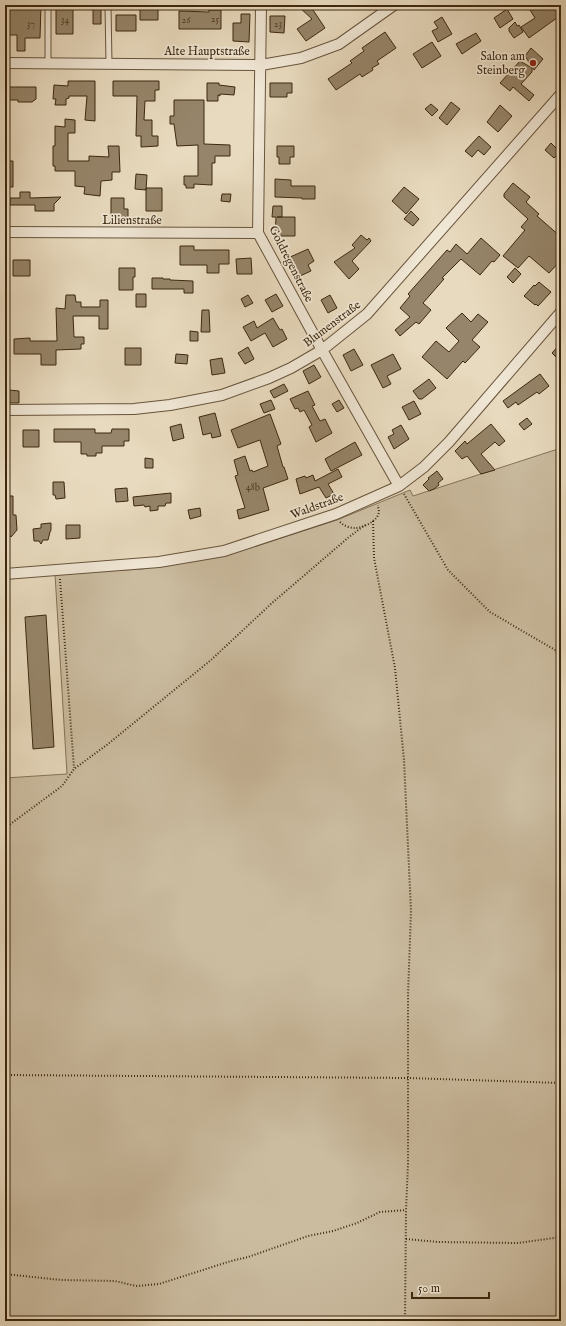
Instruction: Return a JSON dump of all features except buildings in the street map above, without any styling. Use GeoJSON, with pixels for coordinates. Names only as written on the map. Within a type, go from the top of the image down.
{"type":"FeatureCollection","features":[{"type":"Feature","properties":{"kind":"street","name":"Goldregenstraße"},"geometry":{"type":"LineString","coordinates":[[261,5],[258,233],[399,486]]}},
{"type":"Feature","properties":{"kind":"street","name":"Alte Hauptstraße"},"geometry":{"type":"LineString","coordinates":[[5,63],[261,64],[302,58],[339,44],[394,5]]}},
{"type":"Feature","properties":{"kind":"street","name":"Blumenstraße"},"geometry":{"type":"LineString","coordinates":[[5,410],[134,409],[177,404],[222,395],[269,378],[291,368],[322,350],[368,314],[561,94]]}},
{"type":"Feature","properties":{"kind":"street","name":"Lilienstraße"},"geometry":{"type":"LineString","coordinates":[[5,232],[258,233]]}},
{"type":"Feature","properties":{"kind":"street","name":"Waldstraße"},"geometry":{"type":"LineString","coordinates":[[5,574],[159,562],[224,550],[336,514],[399,486],[424,466],[449,442],[561,312]]}},
{"type":"Feature","properties":{"kind":"lane"},"geometry":{"type":"LineString","coordinates":[[108,5],[109,64]]}},
{"type":"Feature","properties":{"kind":"lane"},"geometry":{"type":"LineString","coordinates":[[48,6],[48,63]]}},
{"type":"Feature","properties":{"kind":"path"},"geometry":{"type":"LineString","coordinates":[[399,486],[448,570],[490,612],[555,650],[561,660]]}},
{"type":"Feature","properties":{"kind":"path"},"geometry":{"type":"LineString","coordinates":[[336,514],[342,525],[357,528],[365,525],[373,521],[379,512],[378,505],[373,498]]}},
{"type":"Feature","properties":{"kind":"path"},"geometry":{"type":"LineString","coordinates":[[373,521],[374,558],[395,668],[404,760],[411,911],[408,995],[408,1164],[405,1321]]}},
{"type":"Feature","properties":{"kind":"path"},"geometry":{"type":"LineString","coordinates":[[5,828],[62,786],[74,768],[108,744],[211,660],[272,603],[365,525]]}},
{"type":"Feature","properties":{"kind":"path"},"geometry":{"type":"LineString","coordinates":[[59,570],[74,768]]}},
{"type":"Feature","properties":{"kind":"path"},"geometry":{"type":"LineString","coordinates":[[5,1075],[408,1078],[561,1083]]}},
{"type":"Feature","properties":{"kind":"path"},"geometry":{"type":"LineString","coordinates":[[5,1274],[61,1280],[115,1281],[136,1286],[159,1284],[248,1257],[308,1236],[333,1231],[357,1223],[380,1212],[406,1210]]}},
{"type":"Feature","properties":{"kind":"path"},"geometry":{"type":"LineString","coordinates":[[406,1238],[438,1242],[518,1243],[561,1237]]}},
{"type":"Feature","properties":{"kind":"shaded area"},"geometry":{"type":"Polygon","coordinates":[[[561,448],[561,1321],[5,1321],[5,778],[67,774],[55,574],[142,569],[225,556],[337,520],[410,490],[413,496],[561,448]]]}},
{"type":"Feature","properties":{"kind":"place","name":"Salon am Steinberg"},"geometry":{"type":"Point","coordinates":[533,63]}}]}
